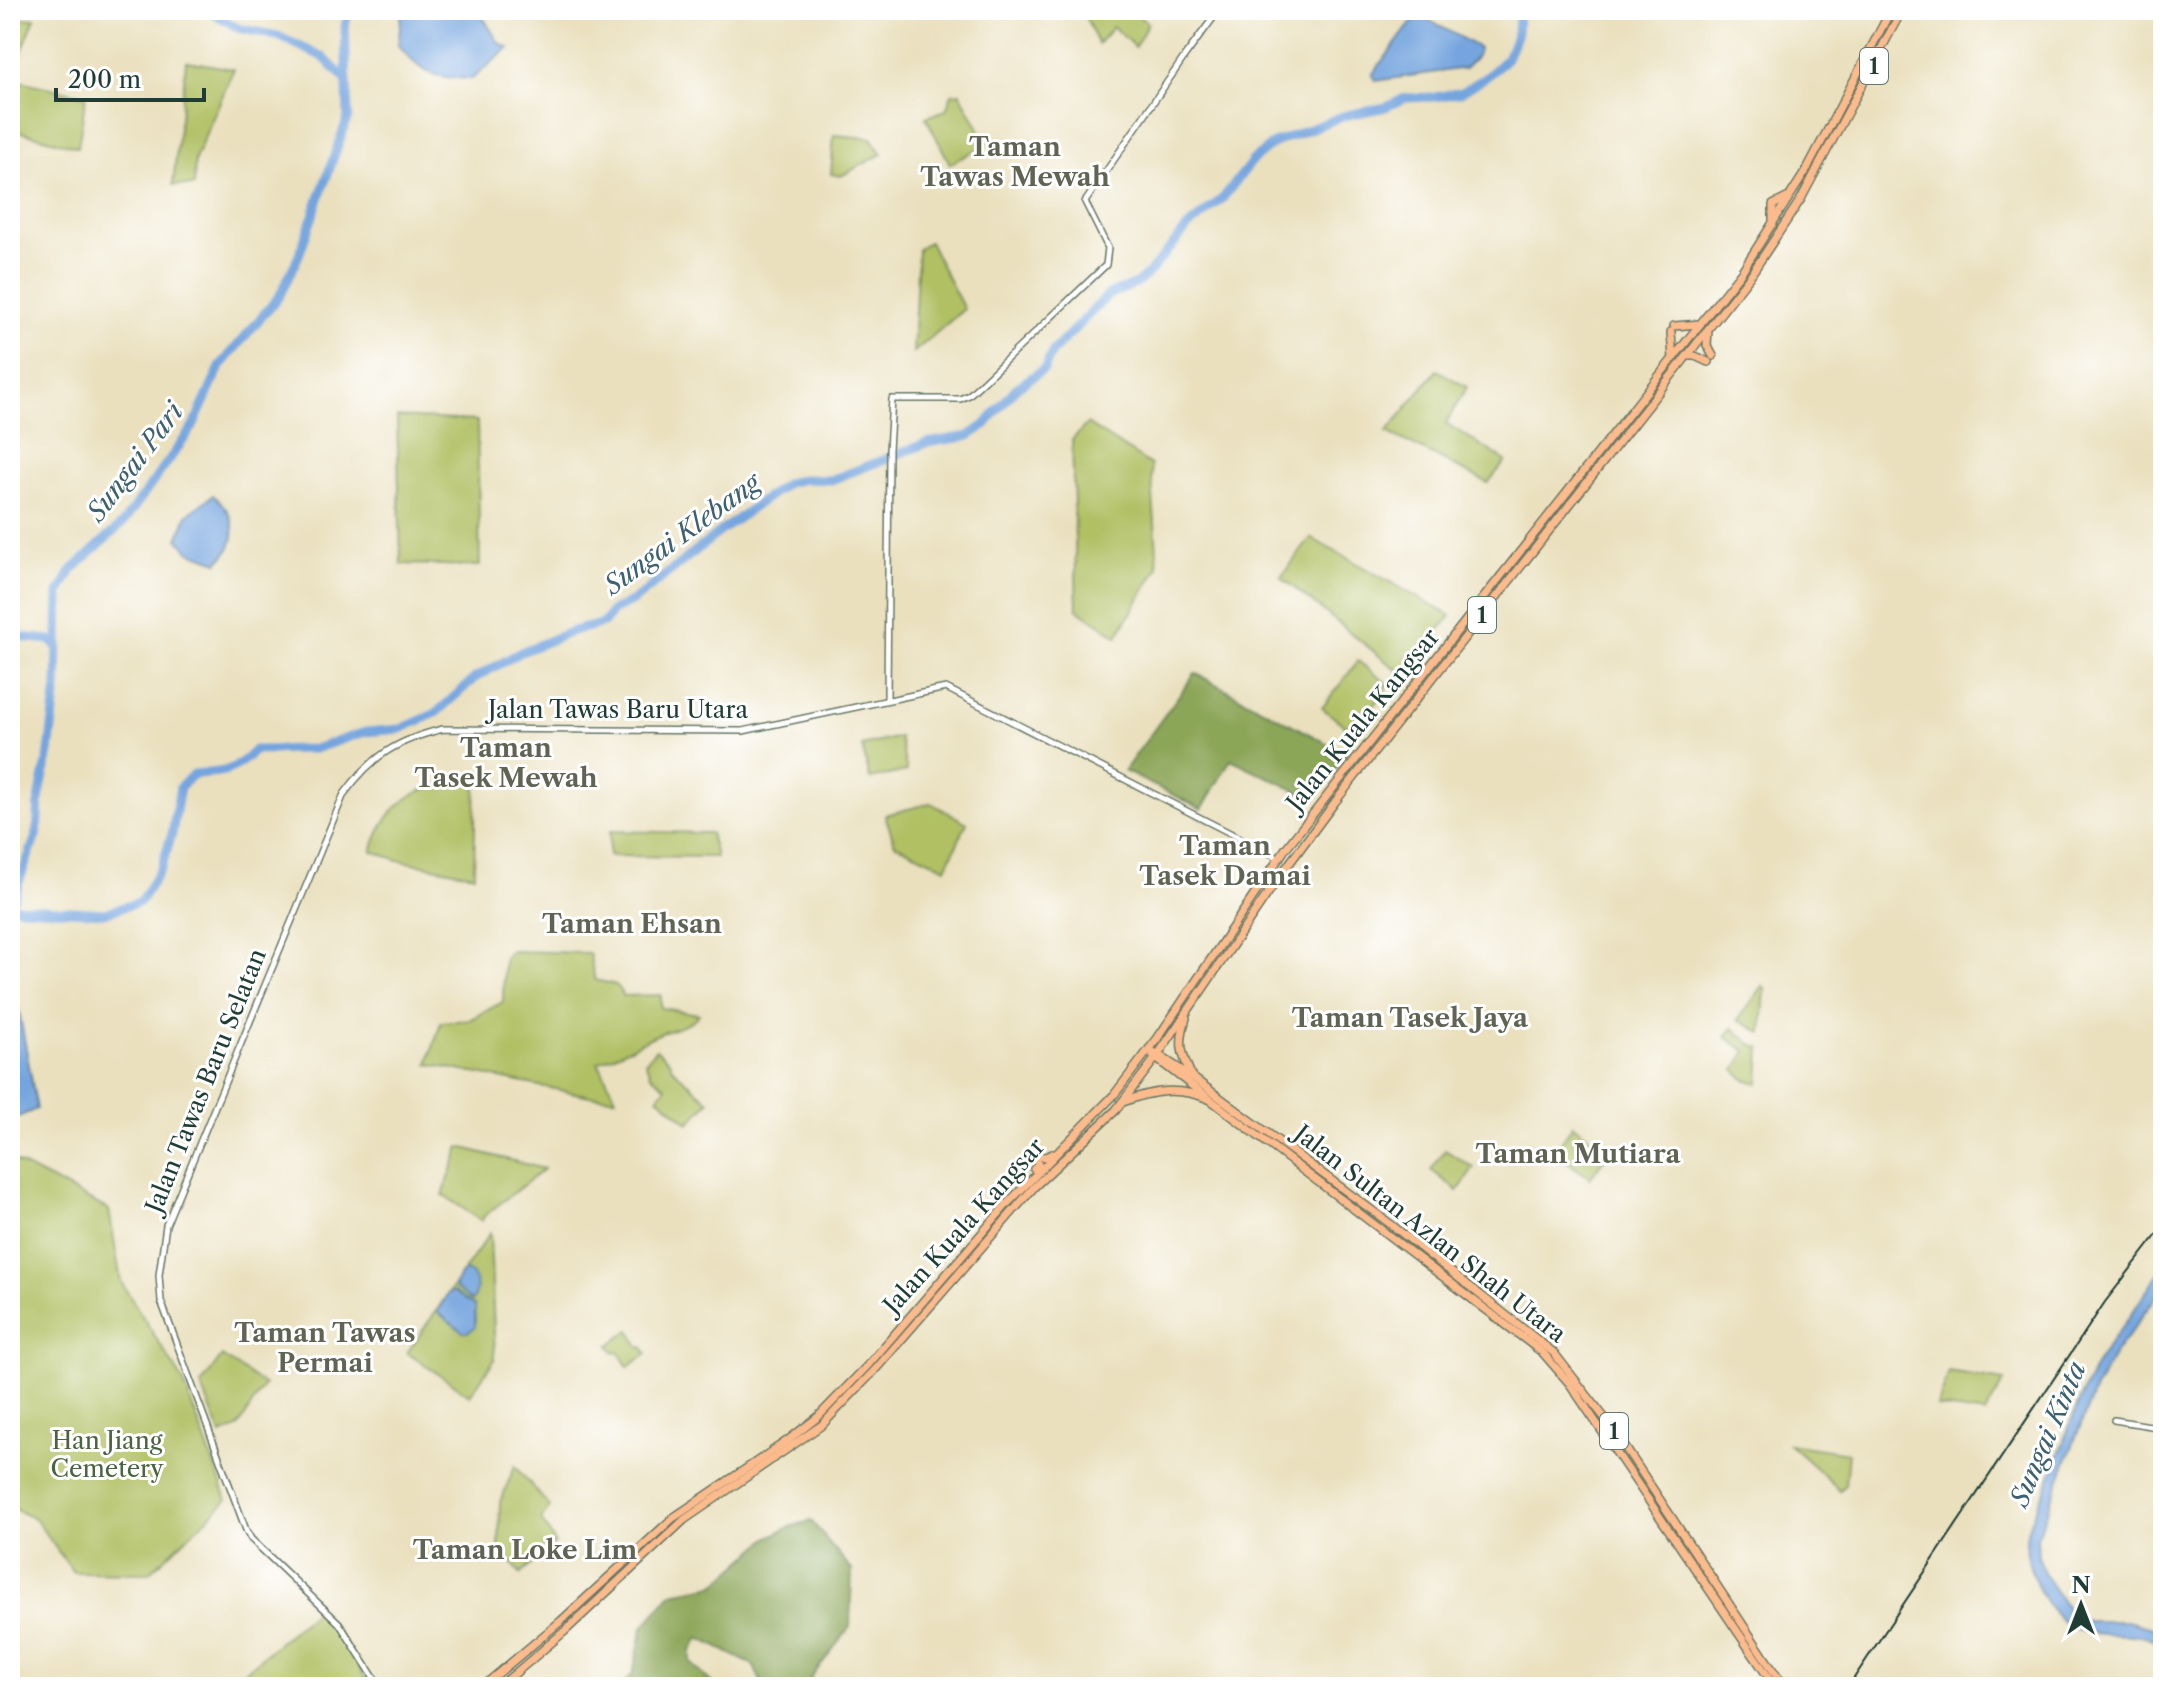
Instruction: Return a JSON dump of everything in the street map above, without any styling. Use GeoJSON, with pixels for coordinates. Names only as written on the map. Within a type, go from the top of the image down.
{"type":"FeatureCollection","features":[{"type":"Feature","properties":{"kind":"main road","name":"Jalan Kuala Kangsar"},"geometry":{"type":"LineString","coordinates":[[482,1687],[561,1621],[673,1518],[818,1417],[869,1364],[1017,1194],[1114,1095],[1149,1049],[1279,858],[1673,359],[1772,226],[1891,10]]}},
{"type":"Feature","properties":{"kind":"main road","name":"Jalan Kuala Kangsar"},"geometry":{"type":"LineString","coordinates":[[499,1687],[565,1631],[684,1520],[822,1425],[864,1382],[1022,1201],[1122,1102],[1335,802],[1709,329],[1781,232],[1902,10]]}},
{"type":"Feature","properties":{"kind":"main road"},"geometry":{"type":"LineString","coordinates":[[1772,226],[1773,205],[1792,194]]}},
{"type":"Feature","properties":{"kind":"main road"},"geometry":{"type":"LineString","coordinates":[[1781,232],[1782,211],[1790,210],[1801,199]]}},
{"type":"Feature","properties":{"kind":"main road"},"geometry":{"type":"LineString","coordinates":[[1673,359],[1673,329],[1700,324]]}},
{"type":"Feature","properties":{"kind":"main road"},"geometry":{"type":"LineString","coordinates":[[1687,357],[1711,359],[1707,345],[1709,329]]}},
{"type":"Feature","properties":{"kind":"main road"},"geometry":{"type":"LineString","coordinates":[[1277,880],[1281,868],[1279,858],[1289,856],[1329,804],[1335,802]]}},
{"type":"Feature","properties":{"kind":"main road"},"geometry":{"type":"LineString","coordinates":[[1221,944],[1230,937],[1254,903],[1266,896],[1266,876]]}},
{"type":"Feature","properties":{"kind":"main road"},"geometry":{"type":"LineString","coordinates":[[1187,1012],[1181,1032],[1181,1047],[1192,1077]]}},
{"type":"Feature","properties":{"kind":"main road","name":"Jalan Sultan Azlan Shah Utara"},"geometry":{"type":"LineString","coordinates":[[1149,1049],[1209,1099],[1543,1353],[1570,1384],[1780,1686]]}},
{"type":"Feature","properties":{"kind":"main road","name":"Jalan Sultan Azlan Shah Utara"},"geometry":{"type":"LineString","coordinates":[[1157,1056],[1192,1077],[1390,1225],[1554,1353],[1611,1426],[1780,1686]]}},
{"type":"Feature","properties":{"kind":"main road"},"geometry":{"type":"LineString","coordinates":[[1122,1102],[1143,1095],[1178,1090],[1209,1099]]}},
{"type":"Feature","properties":{"kind":"main road"},"geometry":{"type":"LineString","coordinates":[[1022,1201],[1044,1172],[1045,1164],[1053,1163],[1093,1130]]}},
{"type":"Feature","properties":{"kind":"main road"},"geometry":{"type":"LineString","coordinates":[[1017,1194],[1023,1181],[1037,1166],[1036,1156],[1046,1157],[1056,1153]]}},
{"type":"Feature","properties":{"kind":"main road"},"geometry":{"type":"LineString","coordinates":[[1372,1223],[1390,1225],[1389,1231],[1405,1247]]}},
{"type":"Feature","properties":{"kind":"street"},"geometry":{"type":"LineString","coordinates":[[887,700],[892,399],[960,399],[969,395],[1106,265],[1108,248],[1085,202],[1219,10]]}},
{"type":"Feature","properties":{"kind":"street","name":"Jalan Tawas Baru Utara"},"geometry":{"type":"LineString","coordinates":[[358,775],[371,761],[411,737],[443,729],[743,731],[942,688],[1279,858]]}},
{"type":"Feature","properties":{"kind":"street","name":"Jalan Tawas Baru Selatan"},"geometry":{"type":"LineString","coordinates":[[358,775],[343,796],[166,1225],[159,1275],[161,1301],[248,1534],[339,1623],[380,1687]]}},
{"type":"Feature","properties":{"kind":"street"},"geometry":{"type":"LineString","coordinates":[[2114,1420],[2163,1428]]}},
{"type":"Feature","properties":{"kind":"green space"},"geometry":{"type":"Polygon","coordinates":[[[1087,10],[1131,10],[1148,23],[1135,47],[1113,27],[1098,44],[1084,14],[1087,10]]]}},
{"type":"Feature","properties":{"kind":"green space"},"geometry":{"type":"Polygon","coordinates":[[[35,18],[11,79],[86,96],[78,147],[10,129],[10,20],[35,18]]]}},
{"type":"Feature","properties":{"kind":"green space"},"geometry":{"type":"Polygon","coordinates":[[[186,61],[234,69],[195,159],[194,186],[173,185],[186,61]]]}},
{"type":"Feature","properties":{"kind":"green space"},"geometry":{"type":"Polygon","coordinates":[[[960,93],[987,144],[950,164],[926,117],[946,110],[952,94],[960,93]]]}},
{"type":"Feature","properties":{"kind":"green space"},"geometry":{"type":"Polygon","coordinates":[[[834,135],[871,138],[882,154],[841,176],[831,174],[834,135]]]}},
{"type":"Feature","properties":{"kind":"green space"},"geometry":{"type":"Polygon","coordinates":[[[929,242],[964,309],[913,353],[918,249],[929,242]]]}},
{"type":"Feature","properties":{"kind":"green space"},"geometry":{"type":"Polygon","coordinates":[[[1437,370],[1467,387],[1446,423],[1506,461],[1488,483],[1387,432],[1437,370]]]}},
{"type":"Feature","properties":{"kind":"green space"},"geometry":{"type":"Polygon","coordinates":[[[397,417],[477,421],[480,566],[401,564],[397,417]]]}},
{"type":"Feature","properties":{"kind":"green space"},"geometry":{"type":"Polygon","coordinates":[[[1087,424],[1151,465],[1158,568],[1117,636],[1077,609],[1072,440],[1087,424]]]}},
{"type":"Feature","properties":{"kind":"green space"},"geometry":{"type":"Polygon","coordinates":[[[1311,538],[1451,616],[1402,674],[1281,577],[1311,538]]]}},
{"type":"Feature","properties":{"kind":"green space"},"geometry":{"type":"Polygon","coordinates":[[[1358,661],[1389,685],[1353,732],[1322,708],[1358,661]]]}},
{"type":"Feature","properties":{"kind":"green space"},"geometry":{"type":"Polygon","coordinates":[[[1195,673],[1347,754],[1313,799],[1231,759],[1202,809],[1124,771],[1195,673]]]}},
{"type":"Feature","properties":{"kind":"green space"},"geometry":{"type":"Polygon","coordinates":[[[899,737],[907,771],[870,779],[862,746],[899,737]]]}},
{"type":"Feature","properties":{"kind":"green space"},"geometry":{"type":"Polygon","coordinates":[[[476,778],[474,875],[398,860],[372,851],[388,817],[410,796],[440,785],[476,778]]]}},
{"type":"Feature","properties":{"kind":"green space"},"geometry":{"type":"Polygon","coordinates":[[[931,803],[967,823],[946,868],[895,844],[885,815],[931,803]]]}},
{"type":"Feature","properties":{"kind":"green space"},"geometry":{"type":"Polygon","coordinates":[[[610,831],[710,833],[716,857],[609,856],[610,831]]]}},
{"type":"Feature","properties":{"kind":"green space"},"geometry":{"type":"Polygon","coordinates":[[[511,951],[589,953],[595,980],[616,985],[623,996],[661,995],[661,1008],[699,1014],[684,1025],[598,1062],[616,1098],[590,1096],[428,1064],[441,1022],[469,1020],[503,1002],[504,958],[511,951]]]}},
{"type":"Feature","properties":{"kind":"green space"},"geometry":{"type":"Polygon","coordinates":[[[1763,986],[1765,989],[1762,1033],[1738,1020],[1763,986]]]}},
{"type":"Feature","properties":{"kind":"green space"},"geometry":{"type":"Polygon","coordinates":[[[1733,1028],[1751,1044],[1761,1048],[1759,1084],[1744,1079],[1735,1070],[1746,1051],[1726,1037],[1733,1028]]]}},
{"type":"Feature","properties":{"kind":"green space"},"geometry":{"type":"Polygon","coordinates":[[[656,1049],[709,1101],[689,1123],[658,1097],[666,1087],[651,1075],[645,1062],[656,1049]]]}},
{"type":"Feature","properties":{"kind":"green space"},"geometry":{"type":"Polygon","coordinates":[[[1573,1125],[1610,1151],[1590,1178],[1554,1152],[1573,1125]]]}},
{"type":"Feature","properties":{"kind":"green space"},"geometry":{"type":"Polygon","coordinates":[[[460,1147],[544,1169],[484,1216],[482,1221],[443,1195],[460,1147]]]}},
{"type":"Feature","properties":{"kind":"green space"},"geometry":{"type":"Polygon","coordinates":[[[1445,1150],[1474,1168],[1458,1191],[1431,1170],[1445,1150]]]}},
{"type":"Feature","properties":{"kind":"green space","name":"Han Jiang Cemetery"},"geometry":{"type":"Polygon","coordinates":[[[10,1159],[109,1210],[121,1282],[183,1381],[227,1500],[149,1573],[73,1572],[35,1519],[10,1507],[10,1159]]]}},
{"type":"Feature","properties":{"kind":"green space"},"geometry":{"type":"Polygon","coordinates":[[[490,1233],[495,1359],[470,1395],[407,1353],[490,1233]]]}},
{"type":"Feature","properties":{"kind":"green space"},"geometry":{"type":"Polygon","coordinates":[[[630,1330],[647,1354],[628,1367],[618,1351],[615,1353],[609,1345],[630,1330]]]}},
{"type":"Feature","properties":{"kind":"green space"},"geometry":{"type":"Polygon","coordinates":[[[222,1356],[264,1385],[238,1428],[221,1435],[201,1385],[222,1356]]]}},
{"type":"Feature","properties":{"kind":"green space"},"geometry":{"type":"Polygon","coordinates":[[[1949,1372],[2004,1381],[1985,1414],[1937,1407],[1949,1372]]]}},
{"type":"Feature","properties":{"kind":"green space"},"geometry":{"type":"Polygon","coordinates":[[[1789,1444],[1848,1453],[1845,1485],[1840,1490],[1789,1444]]]}},
{"type":"Feature","properties":{"kind":"green space"},"geometry":{"type":"Polygon","coordinates":[[[515,1466],[550,1507],[541,1519],[555,1543],[521,1574],[499,1548],[500,1502],[515,1466]]]}},
{"type":"Feature","properties":{"kind":"green space"},"geometry":{"type":"Polygon","coordinates":[[[811,1521],[852,1570],[850,1627],[804,1687],[764,1687],[753,1665],[699,1638],[691,1651],[691,1663],[716,1687],[621,1687],[633,1674],[643,1627],[672,1593],[715,1585],[769,1537],[811,1521]]]}},
{"type":"Feature","properties":{"kind":"green space"},"geometry":{"type":"Polygon","coordinates":[[[317,1610],[334,1626],[371,1687],[252,1687],[242,1674],[317,1610]]]}},
{"type":"Feature","properties":{"kind":"water"},"geometry":{"type":"Polygon","coordinates":[[[402,10],[482,10],[481,14],[499,43],[509,48],[472,79],[438,76],[422,69],[398,45],[402,10]]]}},
{"type":"Feature","properties":{"kind":"water"},"geometry":{"type":"Polygon","coordinates":[[[1418,14],[1479,48],[1476,57],[1465,68],[1376,81],[1372,75],[1418,14]]]}},
{"type":"Feature","properties":{"kind":"water"},"geometry":{"type":"Polygon","coordinates":[[[213,495],[227,511],[233,528],[231,545],[218,562],[190,552],[178,538],[187,515],[213,495]]]}},
{"type":"Feature","properties":{"kind":"water"},"geometry":{"type":"Polygon","coordinates":[[[10,984],[15,989],[37,1109],[16,1118],[10,1106],[10,984]]]}},
{"type":"Feature","properties":{"kind":"water","name":"Sungai Kinta"},"geometry":{"type":"Polygon","coordinates":[[[2163,1268],[2163,1288],[2113,1356],[2095,1389],[2037,1537],[2038,1555],[2045,1575],[2069,1611],[2087,1621],[2127,1621],[2163,1631],[2163,1644],[2138,1636],[2085,1632],[2063,1622],[2037,1584],[2026,1551],[2026,1540],[2032,1518],[2095,1367],[2163,1268]]]}},
{"type":"Feature","properties":{"kind":"water"},"geometry":{"type":"Polygon","coordinates":[[[467,1271],[476,1285],[472,1301],[454,1287],[461,1273],[467,1271]]]}},
{"type":"Feature","properties":{"kind":"water"},"geometry":{"type":"Polygon","coordinates":[[[454,1292],[475,1306],[475,1327],[468,1332],[463,1332],[437,1312],[448,1293],[454,1292]]]}},
{"type":"Feature","properties":{"kind":"waterway"},"geometry":{"type":"LineString","coordinates":[[208,10],[238,28],[278,36],[323,57],[347,81]]}},
{"type":"Feature","properties":{"kind":"waterway","name":"Sungai Pari"},"geometry":{"type":"LineString","coordinates":[[10,907],[37,833],[39,799],[49,752],[57,687],[59,593],[72,570],[123,523],[193,427],[221,365],[280,295],[299,255],[348,117],[345,26],[349,10]]}},
{"type":"Feature","properties":{"kind":"waterway","name":"Sungai Klebang"},"geometry":{"type":"LineString","coordinates":[[10,907],[104,913],[140,902],[161,868],[172,834],[180,787],[194,774],[228,770],[255,750],[314,749],[365,732],[401,729],[436,713],[475,678],[521,652],[573,631],[604,623],[612,611],[633,601],[787,483],[804,479],[831,480],[927,443],[969,436],[985,425],[1016,388],[1044,369],[1053,351],[1108,295],[1136,284],[1149,273],[1188,227],[1223,198],[1253,160],[1274,143],[1343,116],[1386,107],[1405,98],[1462,92],[1489,75],[1507,58],[1517,33],[1519,10]]}},
{"type":"Feature","properties":{"kind":"waterway"},"geometry":{"type":"LineString","coordinates":[[10,636],[50,640],[58,647]]}},
{"type":"Feature","properties":{"kind":"railway"},"geometry":{"type":"LineString","coordinates":[[1848,1687],[2105,1302],[2163,1227]]}},
{"type":"Feature","properties":{"kind":"district","name":"Taman Tawas Mewah"},"geometry":{"type":"Point","coordinates":[1015,162]}},
{"type":"Feature","properties":{"kind":"district","name":"Taman Tasek Mewah"},"geometry":{"type":"Point","coordinates":[506,763]}},
{"type":"Feature","properties":{"kind":"district","name":"Taman Tasek Damai"},"geometry":{"type":"Point","coordinates":[1225,861]}},
{"type":"Feature","properties":{"kind":"district","name":"Taman Ehsan"},"geometry":{"type":"Point","coordinates":[632,924]}},
{"type":"Feature","properties":{"kind":"district","name":"Taman Tasek Jaya"},"geometry":{"type":"Point","coordinates":[1410,1018]}},
{"type":"Feature","properties":{"kind":"district","name":"Taman Mutiara"},"geometry":{"type":"Point","coordinates":[1578,1154]}},
{"type":"Feature","properties":{"kind":"district","name":"Taman Tawas Permai"},"geometry":{"type":"Point","coordinates":[325,1348]}},
{"type":"Feature","properties":{"kind":"district","name":"Taman Loke Lim"},"geometry":{"type":"Point","coordinates":[525,1550]}}]}
